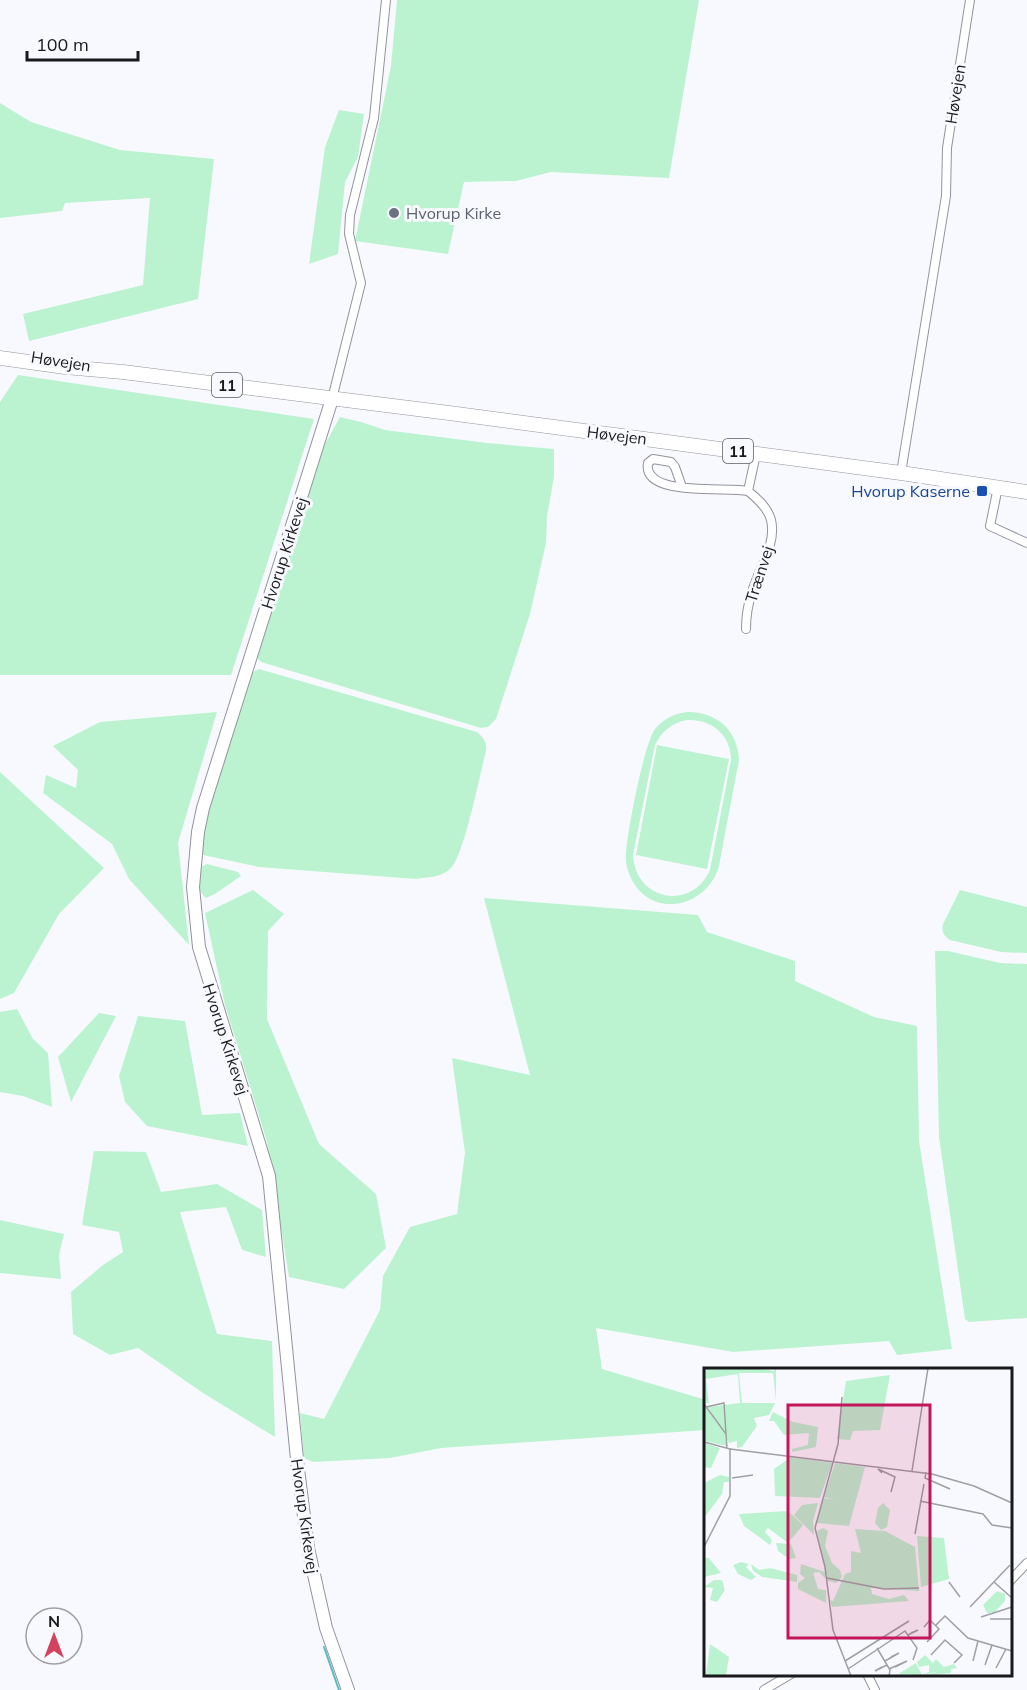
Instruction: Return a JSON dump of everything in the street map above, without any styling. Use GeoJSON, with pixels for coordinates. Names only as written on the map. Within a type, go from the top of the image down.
{"type":"FeatureCollection","features":[{"type":"Feature","properties":{"kind":"main road","name":"Høvejen"},"geometry":{"type":"LineString","coordinates":[[0,351],[123,372]]}},
{"type":"Feature","properties":{"kind":"main road","name":"Høvejen"},"geometry":{"type":"LineString","coordinates":[[0,358],[756,454],[1027,492]]}},
{"type":"Feature","properties":{"kind":"street"},"geometry":{"type":"LineString","coordinates":[[332,399],[361,283],[348,234],[350,215],[374,118],[386,0]]}},
{"type":"Feature","properties":{"kind":"street","name":"Høvejen"},"geometry":{"type":"LineString","coordinates":[[901,473],[946,196],[947,148],[970,0]]}},
{"type":"Feature","properties":{"kind":"street","name":"Hvorup Kirkevej"},"geometry":{"type":"LineString","coordinates":[[332,399],[203,808],[198,832],[193,887],[201,957],[269,1176],[297,1469],[308,1548],[326,1628],[348,1690]]}},
{"type":"Feature","properties":{"kind":"street"},"geometry":{"type":"LineString","coordinates":[[682,488],[748,491],[756,454]]}},
{"type":"Feature","properties":{"kind":"street"},"geometry":{"type":"LineString","coordinates":[[998,487],[990,526],[1027,543]]}},
{"type":"Feature","properties":{"kind":"street","name":"Trænvej"},"geometry":{"type":"LineString","coordinates":[[746,629],[746,615],[752,592],[770,544],[772,532],[771,519],[765,508],[748,491]]}},
{"type":"Feature","properties":{"kind":"street"},"geometry":{"type":"LineString","coordinates":[[1012,1580],[1027,1563]]}},
{"type":"Feature","properties":{"kind":"street"},"geometry":{"type":"LineString","coordinates":[[764,1690],[789,1675]]}},
{"type":"Feature","properties":{"kind":"green space"},"geometry":{"type":"Polygon","coordinates":[[[397,0],[699,0],[669,178],[551,172],[516,181],[464,182],[448,254],[355,241],[391,66],[397,0]]]}},
{"type":"Feature","properties":{"kind":"green space"},"geometry":{"type":"Polygon","coordinates":[[[0,103],[31,122],[120,150],[214,159],[198,299],[29,341],[23,314],[143,285],[150,198],[65,203],[62,211],[0,218],[0,103]]]}},
{"type":"Feature","properties":{"kind":"green space"},"geometry":{"type":"Polygon","coordinates":[[[339,110],[364,114],[358,157],[345,182],[338,254],[309,264],[325,147],[339,110]]]}},
{"type":"Feature","properties":{"kind":"green space"},"geometry":{"type":"Polygon","coordinates":[[[18,375],[314,419],[231,675],[0,675],[0,402],[18,375]]]}},
{"type":"Feature","properties":{"kind":"green space"},"geometry":{"type":"Polygon","coordinates":[[[340,417],[385,430],[554,449],[554,477],[547,516],[546,543],[530,614],[496,719],[488,727],[481,728],[261,662],[257,658],[324,446],[340,417]]]}},
{"type":"Feature","properties":{"kind":"green space"},"geometry":{"type":"Polygon","coordinates":[[[259,669],[477,732],[482,736],[486,751],[476,795],[461,847],[451,868],[439,875],[416,879],[259,867],[203,855],[200,847],[206,818],[251,673],[259,669]]]}},
{"type":"Feature","properties":{"kind":"green space"},"geometry":{"type":"Polygon","coordinates":[[[217,712],[178,843],[189,945],[129,879],[112,844],[43,793],[46,775],[76,788],[78,770],[53,746],[100,722],[217,712]]]}},
{"type":"Feature","properties":{"kind":"green space"},"geometry":{"type":"Polygon","coordinates":[[[682,713],[707,715],[723,724],[735,740],[739,760],[719,866],[713,881],[691,900],[677,904],[663,904],[650,899],[639,890],[629,873],[626,854],[637,789],[651,738],[655,729],[662,722],[682,713]],[[687,720],[672,726],[664,732],[655,745],[633,855],[636,870],[643,882],[653,891],[665,895],[678,896],[690,892],[701,883],[710,870],[731,760],[728,743],[724,736],[712,726],[696,720],[687,720]]]}},
{"type":"Feature","properties":{"kind":"green space"},"geometry":{"type":"Polygon","coordinates":[[[657,745],[729,759],[707,869],[636,855],[657,745]]]}},
{"type":"Feature","properties":{"kind":"green space"},"geometry":{"type":"Polygon","coordinates":[[[0,772],[104,868],[59,914],[14,993],[0,999],[0,772]]]}},
{"type":"Feature","properties":{"kind":"green space"},"geometry":{"type":"Polygon","coordinates":[[[207,864],[238,872],[241,876],[206,898],[199,887],[198,879],[201,867],[207,864]]]}},
{"type":"Feature","properties":{"kind":"green space"},"geometry":{"type":"Polygon","coordinates":[[[253,890],[284,914],[268,931],[267,1019],[319,1144],[376,1194],[386,1248],[344,1289],[289,1277],[267,1142],[225,1005],[205,913],[253,890]]]}},
{"type":"Feature","properties":{"kind":"green space"},"geometry":{"type":"Polygon","coordinates":[[[960,890],[1027,907],[1027,953],[1001,952],[950,940],[946,937],[943,924],[960,890]]]}},
{"type":"Feature","properties":{"kind":"green space"},"geometry":{"type":"Polygon","coordinates":[[[484,898],[698,915],[707,932],[795,961],[795,981],[874,1017],[917,1026],[919,1141],[952,1349],[897,1355],[889,1341],[733,1352],[596,1328],[602,1369],[704,1399],[704,1430],[441,1448],[390,1458],[313,1462],[304,1458],[300,1413],[324,1419],[380,1310],[383,1276],[410,1227],[457,1214],[465,1153],[452,1058],[530,1075],[484,898]]]}},
{"type":"Feature","properties":{"kind":"green space"},"geometry":{"type":"Polygon","coordinates":[[[935,951],[948,951],[1000,963],[1027,964],[1027,1318],[969,1322],[965,1319],[939,1137],[935,951]]]}},
{"type":"Feature","properties":{"kind":"green space"},"geometry":{"type":"Polygon","coordinates":[[[17,1009],[33,1039],[48,1053],[52,1107],[23,1096],[0,1092],[0,1012],[17,1009]]]}},
{"type":"Feature","properties":{"kind":"green space"},"geometry":{"type":"Polygon","coordinates":[[[99,1013],[116,1016],[71,1102],[58,1057],[99,1013]]]}},
{"type":"Feature","properties":{"kind":"green space"},"geometry":{"type":"Polygon","coordinates":[[[138,1016],[185,1021],[202,1115],[240,1113],[248,1146],[147,1126],[125,1102],[119,1076],[138,1016]]]}},
{"type":"Feature","properties":{"kind":"green space"},"geometry":{"type":"Polygon","coordinates":[[[94,1151],[146,1152],[161,1192],[217,1184],[262,1210],[266,1257],[242,1250],[226,1207],[180,1212],[217,1334],[272,1341],[275,1437],[203,1393],[138,1348],[110,1355],[73,1334],[71,1292],[103,1265],[123,1252],[119,1232],[82,1225],[94,1151]]]}},
{"type":"Feature","properties":{"kind":"green space"},"geometry":{"type":"Polygon","coordinates":[[[0,1220],[64,1234],[59,1255],[61,1279],[0,1273],[0,1220]]]}},
{"type":"Feature","properties":{"kind":"waterway"},"geometry":{"type":"LineString","coordinates":[[324,1647],[339,1690]]}},
{"type":"Feature","properties":{"kind":"place","name":"Hvorup Kirke"},"geometry":{"type":"Point","coordinates":[394,213]}},
{"type":"Feature","properties":{"kind":"place","name":"Hvorup Kaserne"},"geometry":{"type":"Point","coordinates":[982,491]}}]}
